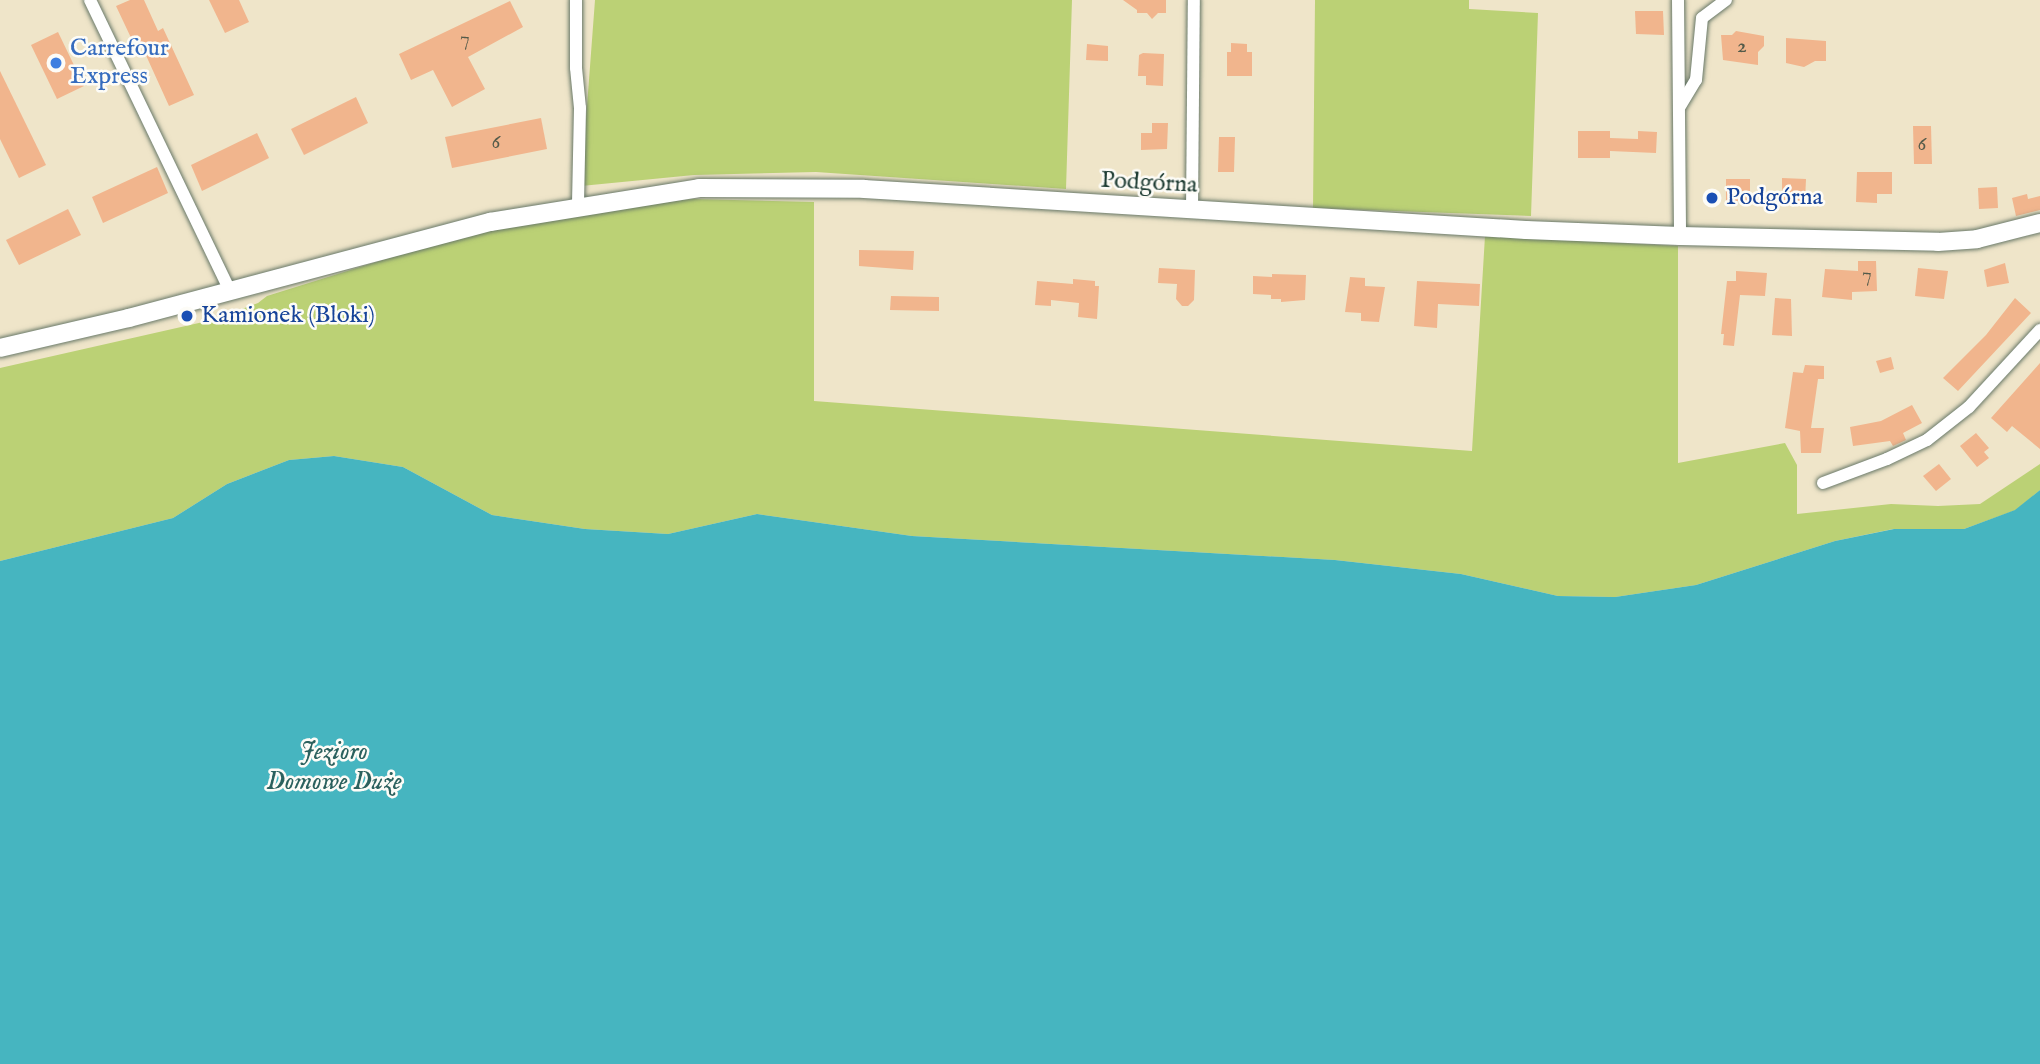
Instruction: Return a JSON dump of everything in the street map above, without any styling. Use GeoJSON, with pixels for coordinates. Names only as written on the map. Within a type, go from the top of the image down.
{"type":"FeatureCollection","features":[{"type":"Feature","properties":{"kind":"street"},"geometry":{"type":"LineString","coordinates":[[90,0],[230,291]]}},
{"type":"Feature","properties":{"kind":"street"},"geometry":{"type":"LineString","coordinates":[[576,0],[580,108],[578,206]]}},
{"type":"Feature","properties":{"kind":"street"},"geometry":{"type":"LineString","coordinates":[[1192,210],[1194,0]]}},
{"type":"Feature","properties":{"kind":"street"},"geometry":{"type":"LineString","coordinates":[[1678,0],[1680,236]]}},
{"type":"Feature","properties":{"kind":"street"},"geometry":{"type":"LineString","coordinates":[[1679,108],[1696,80],[1702,18],[1726,0]]}},
{"type":"Feature","properties":{"kind":"street","name":"Podgórna"},"geometry":{"type":"LineString","coordinates":[[0,348],[490,222],[699,188],[864,189],[1192,210],[1680,236],[1938,242],[1977,239],[2040,223]]}},
{"type":"Feature","properties":{"kind":"street"},"geometry":{"type":"LineString","coordinates":[[1823,484],[1927,440],[1969,408],[2040,330]]}},
{"type":"Feature","properties":{"kind":"green space"},"geometry":{"type":"Polygon","coordinates":[[[595,0],[1072,0],[1066,189],[816,172],[694,175],[581,186],[595,0]]]}},
{"type":"Feature","properties":{"kind":"green space"},"geometry":{"type":"Polygon","coordinates":[[[1315,0],[1469,0],[1469,9],[1538,13],[1531,216],[1313,208],[1315,0]]]}},
{"type":"Feature","properties":{"kind":"green space"},"geometry":{"type":"Polygon","coordinates":[[[693,199],[814,202],[814,401],[1472,451],[1485,236],[1678,246],[1678,463],[1785,443],[1797,465],[1797,514],[1891,504],[1980,504],[2040,464],[2040,490],[2016,510],[1964,529],[1893,529],[1835,541],[1696,585],[1615,597],[1558,596],[1461,574],[1335,560],[912,536],[757,514],[668,534],[585,529],[492,515],[403,467],[334,456],[289,460],[227,484],[173,518],[0,561],[0,368],[212,320],[258,303],[267,296],[482,229],[585,210],[693,199]]]}},
{"type":"Feature","properties":{"kind":"water","name":"Jezioro Domowe Duże"},"geometry":{"type":"Polygon","coordinates":[[[334,456],[403,467],[492,515],[585,529],[668,534],[757,514],[912,536],[1335,560],[1461,574],[1558,596],[1615,597],[1696,585],[1835,541],[1894,529],[1964,529],[2015,510],[2040,490],[2040,1064],[0,1064],[0,561],[173,518],[227,484],[289,460],[334,456]]]}},
{"type":"Feature","properties":{"kind":"building"},"geometry":{"type":"Polygon","coordinates":[[[130,0],[144,0],[158,31],[163,28],[194,95],[169,106],[139,40],[133,42],[116,6],[130,0]]]}},
{"type":"Feature","properties":{"kind":"building"},"geometry":{"type":"Polygon","coordinates":[[[209,0],[239,0],[249,22],[225,33],[209,0]]]}},
{"type":"Feature","properties":{"kind":"building"},"geometry":{"type":"Polygon","coordinates":[[[1123,0],[1166,0],[1166,13],[1158,13],[1152,19],[1147,13],[1137,13],[1137,10],[1123,0]]]}},
{"type":"Feature","properties":{"kind":"building"},"geometry":{"type":"Polygon","coordinates":[[[510,1],[523,27],[468,57],[485,89],[452,107],[433,70],[411,80],[399,54],[510,1]]]}},
{"type":"Feature","properties":{"kind":"building"},"geometry":{"type":"Polygon","coordinates":[[[1635,11],[1663,11],[1664,35],[1636,34],[1635,11]]]}},
{"type":"Feature","properties":{"kind":"building"},"geometry":{"type":"Polygon","coordinates":[[[1736,31],[1764,36],[1764,46],[1758,52],[1758,65],[1723,60],[1721,35],[1732,35],[1736,31]]]}},
{"type":"Feature","properties":{"kind":"building"},"geometry":{"type":"Polygon","coordinates":[[[58,32],[84,86],[57,99],[31,45],[58,32]]]}},
{"type":"Feature","properties":{"kind":"building"},"geometry":{"type":"Polygon","coordinates":[[[1786,38],[1826,41],[1826,61],[1815,61],[1804,67],[1786,63],[1786,38]]]}},
{"type":"Feature","properties":{"kind":"building"},"geometry":{"type":"Polygon","coordinates":[[[1231,43],[1247,44],[1247,52],[1252,52],[1252,76],[1227,76],[1227,52],[1231,52],[1231,43]]]}},
{"type":"Feature","properties":{"kind":"building"},"geometry":{"type":"Polygon","coordinates":[[[1087,44],[1108,46],[1108,61],[1086,60],[1087,44]]]}},
{"type":"Feature","properties":{"kind":"building"},"geometry":{"type":"Polygon","coordinates":[[[1164,54],[1163,86],[1146,85],[1146,76],[1138,76],[1139,55],[1164,54]]]}},
{"type":"Feature","properties":{"kind":"building"},"geometry":{"type":"Polygon","coordinates":[[[0,71],[46,165],[19,178],[0,139],[0,71]]]}},
{"type":"Feature","properties":{"kind":"building"},"geometry":{"type":"Polygon","coordinates":[[[356,97],[368,123],[304,155],[291,129],[356,97]]]}},
{"type":"Feature","properties":{"kind":"building"},"geometry":{"type":"Polygon","coordinates":[[[541,118],[547,149],[452,168],[445,137],[541,118]]]}},
{"type":"Feature","properties":{"kind":"building"},"geometry":{"type":"Polygon","coordinates":[[[1152,123],[1168,123],[1167,149],[1141,150],[1141,133],[1152,133],[1152,123]]]}},
{"type":"Feature","properties":{"kind":"building"},"geometry":{"type":"Polygon","coordinates":[[[1913,126],[1931,126],[1932,164],[1914,164],[1913,126]]]}},
{"type":"Feature","properties":{"kind":"building"},"geometry":{"type":"Polygon","coordinates":[[[1578,131],[1610,131],[1610,138],[1638,139],[1638,131],[1657,132],[1656,153],[1610,151],[1610,158],[1578,158],[1578,131]]]}},
{"type":"Feature","properties":{"kind":"building"},"geometry":{"type":"Polygon","coordinates":[[[257,133],[269,158],[202,191],[191,165],[257,133]]]}},
{"type":"Feature","properties":{"kind":"building"},"geometry":{"type":"Polygon","coordinates":[[[1219,137],[1235,137],[1234,172],[1218,172],[1219,137]]]}},
{"type":"Feature","properties":{"kind":"building"},"geometry":{"type":"Polygon","coordinates":[[[157,167],[168,193],[103,223],[92,197],[157,167]]]}},
{"type":"Feature","properties":{"kind":"building"},"geometry":{"type":"Polygon","coordinates":[[[1857,172],[1892,172],[1892,194],[1877,194],[1877,203],[1856,202],[1857,172]]]}},
{"type":"Feature","properties":{"kind":"building"},"geometry":{"type":"Polygon","coordinates":[[[1782,178],[1806,179],[1805,201],[1782,200],[1782,178]]]}},
{"type":"Feature","properties":{"kind":"building"},"geometry":{"type":"Polygon","coordinates":[[[1726,179],[1750,179],[1750,201],[1726,201],[1726,179]]]}},
{"type":"Feature","properties":{"kind":"building"},"geometry":{"type":"Polygon","coordinates":[[[1997,187],[1998,208],[1979,209],[1978,188],[1997,187]]]}},
{"type":"Feature","properties":{"kind":"building"},"geometry":{"type":"Polygon","coordinates":[[[2027,194],[2028,199],[2040,196],[2040,210],[2016,216],[2012,198],[2027,194]]]}},
{"type":"Feature","properties":{"kind":"building"},"geometry":{"type":"Polygon","coordinates":[[[68,209],[81,235],[19,265],[6,240],[68,209]]]}},
{"type":"Feature","properties":{"kind":"building"},"geometry":{"type":"Polygon","coordinates":[[[859,250],[914,251],[913,270],[859,266],[859,250]]]}},
{"type":"Feature","properties":{"kind":"building"},"geometry":{"type":"Polygon","coordinates":[[[1858,261],[1876,261],[1877,291],[1852,292],[1852,300],[1822,297],[1825,269],[1858,271],[1858,261]]]}},
{"type":"Feature","properties":{"kind":"building"},"geometry":{"type":"Polygon","coordinates":[[[2005,263],[2009,283],[1987,287],[1984,270],[2005,263]]]}},
{"type":"Feature","properties":{"kind":"building"},"geometry":{"type":"Polygon","coordinates":[[[1159,268],[1195,270],[1194,300],[1188,306],[1182,306],[1176,299],[1177,284],[1158,283],[1159,268]]]}},
{"type":"Feature","properties":{"kind":"building"},"geometry":{"type":"Polygon","coordinates":[[[1918,268],[1948,271],[1944,299],[1915,296],[1918,268]]]}},
{"type":"Feature","properties":{"kind":"building"},"geometry":{"type":"Polygon","coordinates":[[[1736,271],[1767,273],[1765,296],[1740,295],[1734,346],[1723,345],[1724,334],[1721,334],[1727,281],[1736,281],[1736,271]]]}},
{"type":"Feature","properties":{"kind":"building"},"geometry":{"type":"Polygon","coordinates":[[[1272,274],[1306,275],[1305,300],[1281,302],[1281,299],[1271,299],[1271,295],[1253,294],[1253,276],[1272,277],[1272,274]]]}},
{"type":"Feature","properties":{"kind":"building"},"geometry":{"type":"Polygon","coordinates":[[[1350,277],[1365,278],[1365,286],[1385,287],[1379,322],[1361,321],[1361,313],[1345,312],[1350,277]]]}},
{"type":"Feature","properties":{"kind":"building"},"geometry":{"type":"Polygon","coordinates":[[[1073,279],[1095,281],[1095,286],[1099,286],[1097,319],[1078,317],[1079,303],[1051,300],[1051,306],[1035,305],[1037,281],[1073,284],[1073,279]]]}},
{"type":"Feature","properties":{"kind":"building"},"geometry":{"type":"Polygon","coordinates":[[[1417,281],[1480,284],[1479,306],[1438,304],[1437,328],[1414,326],[1417,281]]]}},
{"type":"Feature","properties":{"kind":"building"},"geometry":{"type":"Polygon","coordinates":[[[891,296],[939,297],[939,311],[890,310],[891,296]]]}},
{"type":"Feature","properties":{"kind":"building"},"geometry":{"type":"Polygon","coordinates":[[[1775,298],[1791,299],[1792,336],[1772,335],[1775,298]]]}},
{"type":"Feature","properties":{"kind":"building"},"geometry":{"type":"Polygon","coordinates":[[[2015,298],[2031,313],[1958,391],[1943,378],[1986,335],[2015,298]]]}},
{"type":"Feature","properties":{"kind":"building"},"geometry":{"type":"Polygon","coordinates":[[[1891,357],[1894,369],[1880,373],[1876,361],[1891,357]]]}},
{"type":"Feature","properties":{"kind":"building"},"geometry":{"type":"Polygon","coordinates":[[[2040,363],[2040,449],[2012,426],[2007,432],[1991,418],[2040,363]]]}},
{"type":"Feature","properties":{"kind":"building"},"geometry":{"type":"Polygon","coordinates":[[[1805,365],[1824,366],[1824,379],[1818,379],[1811,428],[1824,428],[1821,453],[1801,453],[1800,431],[1785,428],[1793,372],[1803,373],[1805,365]]]}},
{"type":"Feature","properties":{"kind":"building"},"geometry":{"type":"Polygon","coordinates":[[[1912,405],[1922,423],[1903,433],[1906,440],[1893,446],[1890,441],[1853,446],[1850,427],[1881,421],[1912,405]]]}},
{"type":"Feature","properties":{"kind":"building"},"geometry":{"type":"Polygon","coordinates":[[[1976,433],[1989,448],[1984,452],[1989,458],[1977,467],[1960,446],[1976,433]]]}},
{"type":"Feature","properties":{"kind":"building"},"geometry":{"type":"Polygon","coordinates":[[[1939,464],[1951,479],[1936,491],[1923,476],[1939,464]]]}},
{"type":"Feature","properties":{"kind":"place","name":"Carrefour Express"},"geometry":{"type":"Point","coordinates":[56,63]}},
{"type":"Feature","properties":{"kind":"place","name":"Podgórna"},"geometry":{"type":"Point","coordinates":[1712,198]}},
{"type":"Feature","properties":{"kind":"place","name":"Kamionek (Bloki)"},"geometry":{"type":"Point","coordinates":[187,316]}}]}
